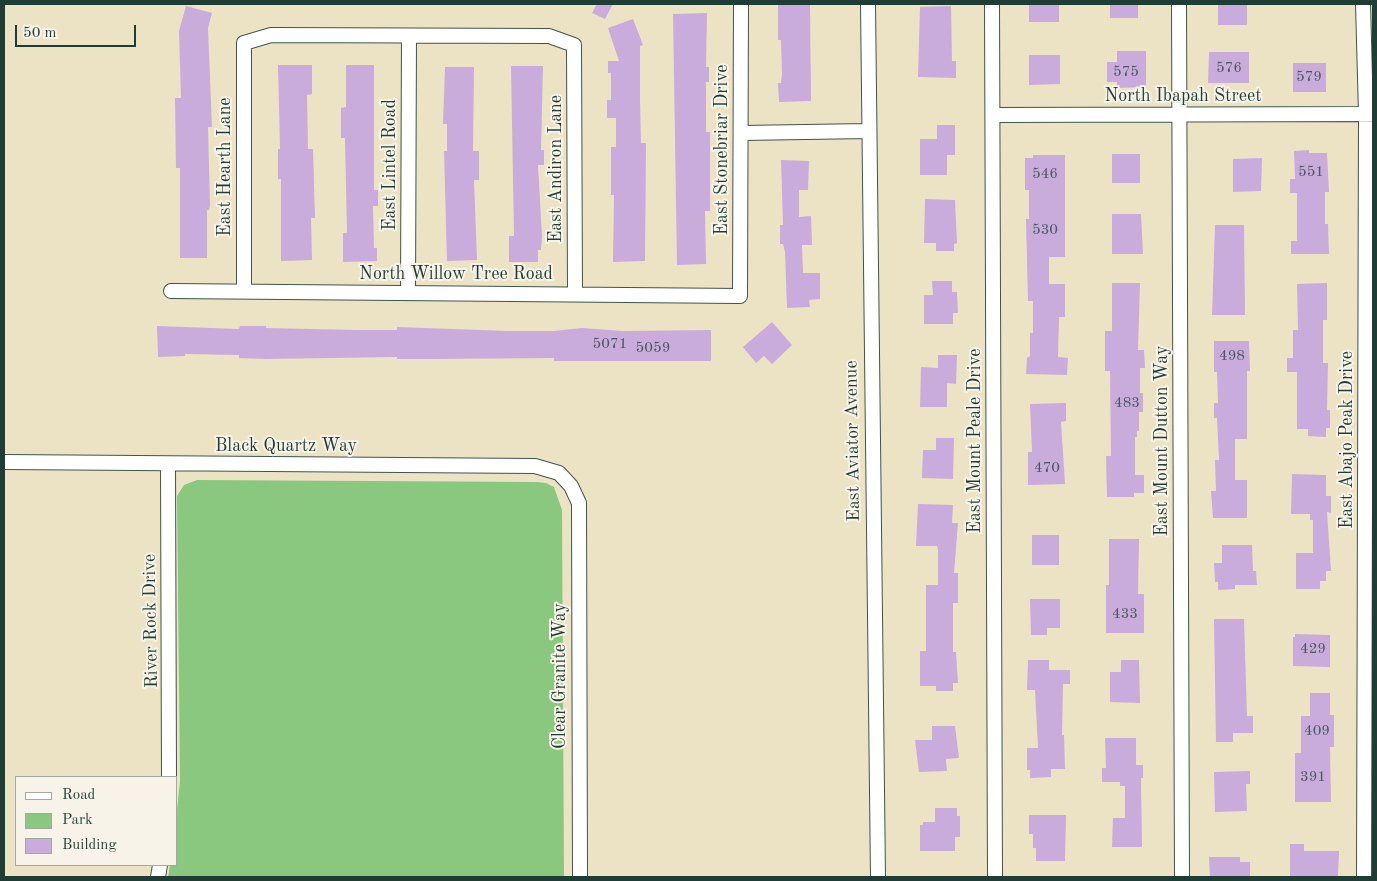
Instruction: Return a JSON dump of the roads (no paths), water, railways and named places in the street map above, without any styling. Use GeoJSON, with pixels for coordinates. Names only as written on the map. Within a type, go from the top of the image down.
{"type":"FeatureCollection","features":[{"type":"Feature","properties":{"kind":"street","name":"East Stonebriar Drive"},"geometry":{"type":"LineString","coordinates":[[740,296],[741,4]]}},
{"type":"Feature","properties":{"kind":"street","name":"East Aviator Avenue"},"geometry":{"type":"LineString","coordinates":[[868,4],[878,877]]}},
{"type":"Feature","properties":{"kind":"street","name":"East Mount Peale Drive"},"geometry":{"type":"LineString","coordinates":[[992,4],[995,877]]}},
{"type":"Feature","properties":{"kind":"street","name":"East Mount Dutton Way"},"geometry":{"type":"LineString","coordinates":[[1179,4],[1182,877]]}},
{"type":"Feature","properties":{"kind":"street","name":"East Abajo Peak Drive"},"geometry":{"type":"LineString","coordinates":[[1363,4],[1370,114],[1370,351],[1364,877]]}},
{"type":"Feature","properties":{"kind":"street","name":"East Hearth Lane"},"geometry":{"type":"LineString","coordinates":[[244,291],[244,43],[271,35],[409,37]]}},
{"type":"Feature","properties":{"kind":"street","name":"East Andiron Lane"},"geometry":{"type":"LineString","coordinates":[[409,37],[549,36],[574,46],[575,293]]}},
{"type":"Feature","properties":{"kind":"street","name":"East Lintel Road"},"geometry":{"type":"LineString","coordinates":[[408,293],[409,37]]}},
{"type":"Feature","properties":{"kind":"street","name":"North Ibapah Street"},"geometry":{"type":"LineString","coordinates":[[993,115],[1370,114]]}},
{"type":"Feature","properties":{"kind":"street"},"geometry":{"type":"LineString","coordinates":[[742,133],[868,131]]}},
{"type":"Feature","properties":{"kind":"street","name":"North Willow Tree Road"},"geometry":{"type":"LineString","coordinates":[[171,291],[575,293],[740,296]]}},
{"type":"Feature","properties":{"kind":"street","name":"Black Quartz Way"},"geometry":{"type":"LineString","coordinates":[[4,462],[535,466],[551,469],[566,478]]}},
{"type":"Feature","properties":{"kind":"street","name":"River Rock Drive"},"geometry":{"type":"LineString","coordinates":[[168,464],[170,776]]}},
{"type":"Feature","properties":{"kind":"street","name":"Clear Granite Way"},"geometry":{"type":"LineString","coordinates":[[566,478],[579,503],[580,877]]}}]}
